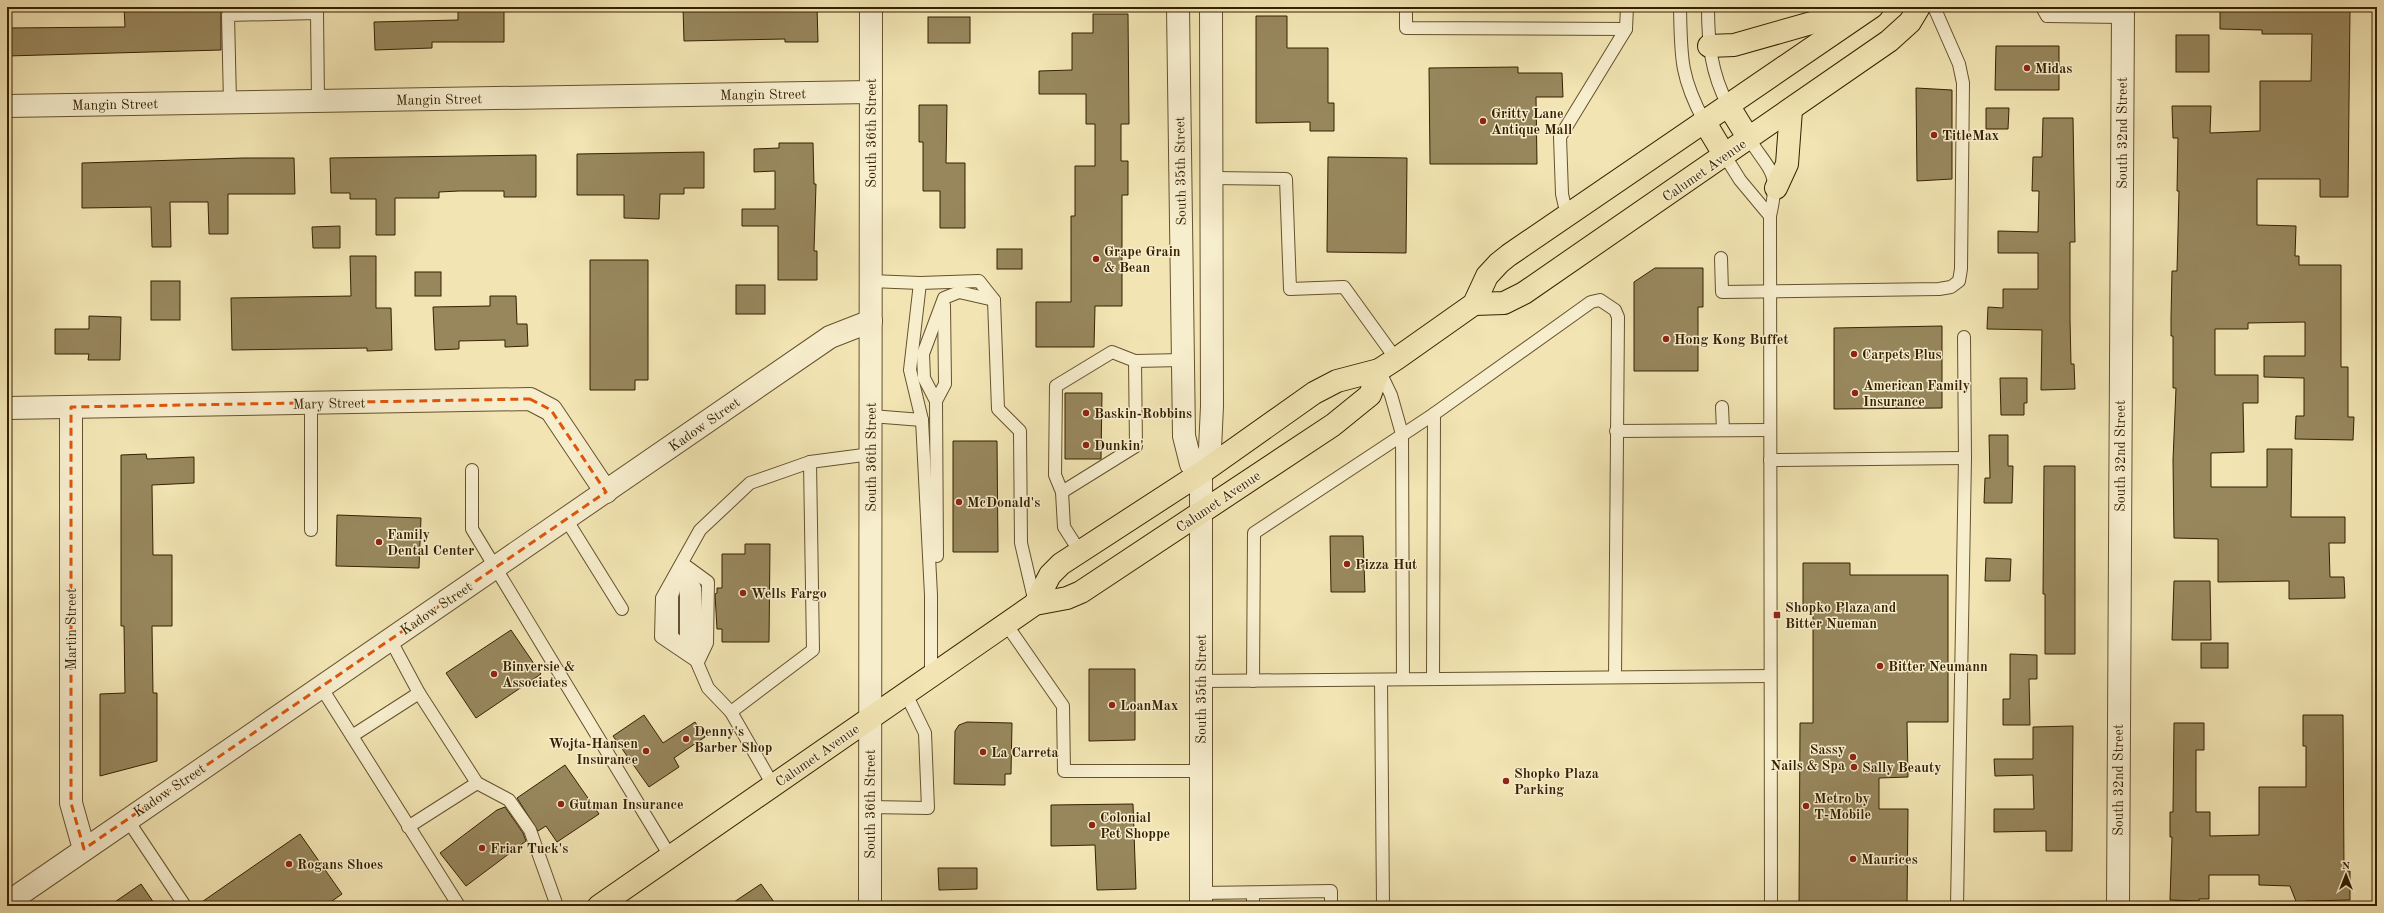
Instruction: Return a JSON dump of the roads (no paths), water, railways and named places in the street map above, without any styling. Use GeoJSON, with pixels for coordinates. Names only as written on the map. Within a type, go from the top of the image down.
{"type":"FeatureCollection","features":[{"type":"Feature","properties":{"kind":"main road","name":"Calumet Avenue"},"geometry":{"type":"LineString","coordinates":[[1035,604],[1055,570],[1080,552],[1201,473],[1322,388],[1348,377],[1387,364],[1474,304],[1487,276],[1499,263],[1872,7]]}},
{"type":"Feature","properties":{"kind":"main road","name":"Calumet Avenue"},"geometry":{"type":"LineString","coordinates":[[1474,304],[1504,303],[1524,293],[1791,110],[1899,33],[1910,22],[1919,7]]}},
{"type":"Feature","properties":{"kind":"main road"},"geometry":{"type":"LineString","coordinates":[[1709,46],[1734,45],[1809,24],[1851,20]]}},
{"type":"Feature","properties":{"kind":"main road"},"geometry":{"type":"LineString","coordinates":[[1728,105],[1749,139]]}},
{"type":"Feature","properties":{"kind":"main road"},"geometry":{"type":"LineString","coordinates":[[1776,188],[1787,164],[1791,110]]}},
{"type":"Feature","properties":{"kind":"main road"},"geometry":{"type":"LineString","coordinates":[[1704,121],[1724,156]]}},
{"type":"Feature","properties":{"kind":"main road","name":"Calumet Avenue"},"geometry":{"type":"LineString","coordinates":[[599,906],[1035,604],[1067,598],[1081,592],[1201,514],[1359,406],[1373,390],[1387,364]]}},
{"type":"Feature","properties":{"kind":"street","name":"South 36th Street"},"geometry":{"type":"LineString","coordinates":[[870,906],[871,7]]}},
{"type":"Feature","properties":{"kind":"street","name":"South 35th Street"},"geometry":{"type":"LineString","coordinates":[[1178,7],[1184,436],[1191,464],[1201,473]]}},
{"type":"Feature","properties":{"kind":"street","name":"South 35th Street"},"geometry":{"type":"LineString","coordinates":[[1201,900],[1201,473],[1210,449],[1212,406],[1211,7]]}},
{"type":"Feature","properties":{"kind":"street","name":"South 32nd Street"},"geometry":{"type":"LineString","coordinates":[[2118,906],[2123,12]]}},
{"type":"Feature","properties":{"kind":"street","name":"Mangin Street"},"geometry":{"type":"LineString","coordinates":[[7,106],[871,92]]}},
{"type":"Feature","properties":{"kind":"street","name":"Kadow Street"},"geometry":{"type":"LineString","coordinates":[[7,903],[127,819],[830,337],[871,321]]}},
{"type":"Feature","properties":{"kind":"street","name":"Mary Street"},"geometry":{"type":"LineString","coordinates":[[7,408],[530,399],[551,410],[606,492]]}},
{"type":"Feature","properties":{"kind":"street","name":"Martin Street"},"geometry":{"type":"LineString","coordinates":[[71,407],[70,803],[84,849]]}},
{"type":"Feature","properties":{"kind":"lane"},"geometry":{"type":"LineString","coordinates":[[1406,7],[1406,28],[1626,29]]}},
{"type":"Feature","properties":{"kind":"lane"},"geometry":{"type":"LineString","coordinates":[[1567,216],[1562,194],[1560,137],[1626,29],[1627,7]]}},
{"type":"Feature","properties":{"kind":"lane"},"geometry":{"type":"LineString","coordinates":[[1680,7],[1682,66],[1689,93],[1704,121]]}},
{"type":"Feature","properties":{"kind":"lane"},"geometry":{"type":"LineString","coordinates":[[1708,7],[1709,46],[1716,81],[1728,105]]}},
{"type":"Feature","properties":{"kind":"lane"},"geometry":{"type":"LineString","coordinates":[[1721,258],[1722,292],[1946,289],[1956,284],[1961,276],[1963,83],[1955,53],[1934,7]]}},
{"type":"Feature","properties":{"kind":"lane"},"geometry":{"type":"LineString","coordinates":[[2042,7],[2047,16],[2123,12]]}},
{"type":"Feature","properties":{"kind":"lane"},"geometry":{"type":"LineString","coordinates":[[230,102],[228,15],[309,13],[317,13],[318,101]]}},
{"type":"Feature","properties":{"kind":"lane"},"geometry":{"type":"LineString","coordinates":[[1749,139],[1773,174],[1776,188],[1770,216],[1769,676],[1771,906]]}},
{"type":"Feature","properties":{"kind":"lane"},"geometry":{"type":"LineString","coordinates":[[1724,156],[1740,180],[1770,216]]}},
{"type":"Feature","properties":{"kind":"lane"},"geometry":{"type":"LineString","coordinates":[[1212,178],[1286,179],[1290,289],[1344,287],[1387,364],[1391,395],[1402,434],[1403,679]]}},
{"type":"Feature","properties":{"kind":"lane"},"geometry":{"type":"LineString","coordinates":[[871,281],[920,283],[979,281],[994,300],[998,409],[1020,431],[1021,543],[1035,604]]}},
{"type":"Feature","properties":{"kind":"lane"},"geometry":{"type":"LineString","coordinates":[[920,283],[910,370],[922,420],[931,595],[931,676]]}},
{"type":"Feature","properties":{"kind":"lane"},"geometry":{"type":"LineString","coordinates":[[931,595],[937,586],[936,401],[924,378],[923,354],[944,298],[960,292],[994,300]]}},
{"type":"Feature","properties":{"kind":"lane"},"geometry":{"type":"LineString","coordinates":[[936,401],[945,384],[944,298]]}},
{"type":"Feature","properties":{"kind":"lane"},"geometry":{"type":"LineString","coordinates":[[1253,681],[1254,533],[1434,414],[1591,302],[1600,300],[1614,310],[1618,317],[1615,677]]}},
{"type":"Feature","properties":{"kind":"lane"},"geometry":{"type":"LineString","coordinates":[[1957,906],[1964,458],[1964,337]]}},
{"type":"Feature","properties":{"kind":"lane"},"geometry":{"type":"LineString","coordinates":[[1080,552],[1064,527],[1062,492],[1055,475],[1056,386],[1112,352],[1135,360],[1182,360]]}},
{"type":"Feature","properties":{"kind":"lane"},"geometry":{"type":"LineString","coordinates":[[1062,492],[1136,446],[1135,360]]}},
{"type":"Feature","properties":{"kind":"lane"},"geometry":{"type":"LineString","coordinates":[[311,403],[311,530]]}},
{"type":"Feature","properties":{"kind":"lane"},"geometry":{"type":"LineString","coordinates":[[1722,407],[1723,430]]}},
{"type":"Feature","properties":{"kind":"lane"},"geometry":{"type":"LineString","coordinates":[[1434,414],[1434,678]]}},
{"type":"Feature","properties":{"kind":"lane"},"geometry":{"type":"LineString","coordinates":[[871,416],[922,420]]}},
{"type":"Feature","properties":{"kind":"lane"},"geometry":{"type":"LineString","coordinates":[[1616,431],[1770,430]]}},
{"type":"Feature","properties":{"kind":"lane"},"geometry":{"type":"LineString","coordinates":[[698,662],[661,637],[662,598],[700,530],[750,483],[810,462],[871,454]]}},
{"type":"Feature","properties":{"kind":"lane"},"geometry":{"type":"LineString","coordinates":[[1770,460],[1964,458]]}},
{"type":"Feature","properties":{"kind":"lane"},"geometry":{"type":"LineString","coordinates":[[731,712],[813,650],[810,462]]}},
{"type":"Feature","properties":{"kind":"lane"},"geometry":{"type":"LineString","coordinates":[[472,470],[472,528],[494,568],[670,856]]}},
{"type":"Feature","properties":{"kind":"lane"},"geometry":{"type":"LineString","coordinates":[[566,519],[622,609]]}},
{"type":"Feature","properties":{"kind":"lane"},"geometry":{"type":"LineString","coordinates":[[682,563],[686,596],[686,637],[708,688],[731,712],[773,785]]}},
{"type":"Feature","properties":{"kind":"lane"},"geometry":{"type":"LineString","coordinates":[[682,563],[708,582],[707,643],[698,662]]}},
{"type":"Feature","properties":{"kind":"lane"},"geometry":{"type":"LineString","coordinates":[[1006,624],[1063,706],[1064,771],[1201,771]]}},
{"type":"Feature","properties":{"kind":"lane"},"geometry":{"type":"LineString","coordinates":[[390,639],[419,693],[476,783],[509,800],[530,830],[557,906]]}},
{"type":"Feature","properties":{"kind":"lane"},"geometry":{"type":"LineString","coordinates":[[1201,681],[1769,676]]}},
{"type":"Feature","properties":{"kind":"lane"},"geometry":{"type":"LineString","coordinates":[[1381,680],[1383,906]]}},
{"type":"Feature","properties":{"kind":"lane"},"geometry":{"type":"LineString","coordinates":[[321,687],[459,906]]}},
{"type":"Feature","properties":{"kind":"lane"},"geometry":{"type":"LineString","coordinates":[[352,736],[419,693]]}},
{"type":"Feature","properties":{"kind":"lane"},"geometry":{"type":"LineString","coordinates":[[870,807],[928,808],[925,733],[906,694]]}},
{"type":"Feature","properties":{"kind":"lane"},"geometry":{"type":"LineString","coordinates":[[408,827],[476,783]]}},
{"type":"Feature","properties":{"kind":"lane"},"geometry":{"type":"LineString","coordinates":[[127,819],[185,906]]}},
{"type":"Feature","properties":{"kind":"lane"},"geometry":{"type":"LineString","coordinates":[[1201,900],[1253,893],[1331,891],[1331,906]]}},
{"type":"Feature","properties":{"kind":"lane"},"geometry":{"type":"LineString","coordinates":[[1253,893],[1253,906]]}},
{"type":"Feature","properties":{"kind":"place","name":"Midas"},"geometry":{"type":"Point","coordinates":[2027,68]}},
{"type":"Feature","properties":{"kind":"place","name":"Gritty Lane Antique Mall"},"geometry":{"type":"Point","coordinates":[1483,121]}},
{"type":"Feature","properties":{"kind":"place","name":"TitleMax"},"geometry":{"type":"Point","coordinates":[1934,135]}},
{"type":"Feature","properties":{"kind":"place","name":"Grape Grain & Bean"},"geometry":{"type":"Point","coordinates":[1096,259]}},
{"type":"Feature","properties":{"kind":"place","name":"Hong Kong Buffet"},"geometry":{"type":"Point","coordinates":[1666,339]}},
{"type":"Feature","properties":{"kind":"place","name":"Carpets Plus"},"geometry":{"type":"Point","coordinates":[1854,354]}},
{"type":"Feature","properties":{"kind":"place","name":"American Family Insurance"},"geometry":{"type":"Point","coordinates":[1855,393]}},
{"type":"Feature","properties":{"kind":"place","name":"Baskin-Robbins"},"geometry":{"type":"Point","coordinates":[1086,413]}},
{"type":"Feature","properties":{"kind":"place","name":"Dunkin'"},"geometry":{"type":"Point","coordinates":[1086,445]}},
{"type":"Feature","properties":{"kind":"place","name":"McDonald's"},"geometry":{"type":"Point","coordinates":[959,502]}},
{"type":"Feature","properties":{"kind":"place","name":"Family Dental Center"},"geometry":{"type":"Point","coordinates":[379,542]}},
{"type":"Feature","properties":{"kind":"place","name":"Pizza Hut"},"geometry":{"type":"Point","coordinates":[1347,564]}},
{"type":"Feature","properties":{"kind":"place","name":"Wells Fargo"},"geometry":{"type":"Point","coordinates":[743,593]}},
{"type":"Feature","properties":{"kind":"place","name":"Shopko Plaza and Bitter Nueman"},"geometry":{"type":"Point","coordinates":[1777,615]}},
{"type":"Feature","properties":{"kind":"place","name":"Bitter Neumann"},"geometry":{"type":"Point","coordinates":[1880,666]}},
{"type":"Feature","properties":{"kind":"place","name":"Binversie & Associates"},"geometry":{"type":"Point","coordinates":[494,674]}},
{"type":"Feature","properties":{"kind":"place","name":"LoanMax"},"geometry":{"type":"Point","coordinates":[1112,705]}},
{"type":"Feature","properties":{"kind":"place","name":"Denny's Barber Shop"},"geometry":{"type":"Point","coordinates":[686,739]}},
{"type":"Feature","properties":{"kind":"place","name":"Wojta-Hansen Insurance"},"geometry":{"type":"Point","coordinates":[646,751]}},
{"type":"Feature","properties":{"kind":"place","name":"La Carreta"},"geometry":{"type":"Point","coordinates":[983,752]}},
{"type":"Feature","properties":{"kind":"place","name":"Sassy Nails & Spa"},"geometry":{"type":"Point","coordinates":[1853,757]}},
{"type":"Feature","properties":{"kind":"place","name":"Sally Beauty"},"geometry":{"type":"Point","coordinates":[1854,767]}},
{"type":"Feature","properties":{"kind":"place","name":"Shopko Plaza Parking"},"geometry":{"type":"Point","coordinates":[1506,781]}},
{"type":"Feature","properties":{"kind":"place","name":"Gutman Insurance"},"geometry":{"type":"Point","coordinates":[561,804]}},
{"type":"Feature","properties":{"kind":"place","name":"Metro by T-Mobile"},"geometry":{"type":"Point","coordinates":[1806,806]}},
{"type":"Feature","properties":{"kind":"place","name":"Colonial Pet Shoppe"},"geometry":{"type":"Point","coordinates":[1092,825]}},
{"type":"Feature","properties":{"kind":"place","name":"Friar Tuck's"},"geometry":{"type":"Point","coordinates":[482,848]}},
{"type":"Feature","properties":{"kind":"place","name":"Maurices"},"geometry":{"type":"Point","coordinates":[1853,859]}},
{"type":"Feature","properties":{"kind":"place","name":"Rogans Shoes"},"geometry":{"type":"Point","coordinates":[289,864]}}]}
